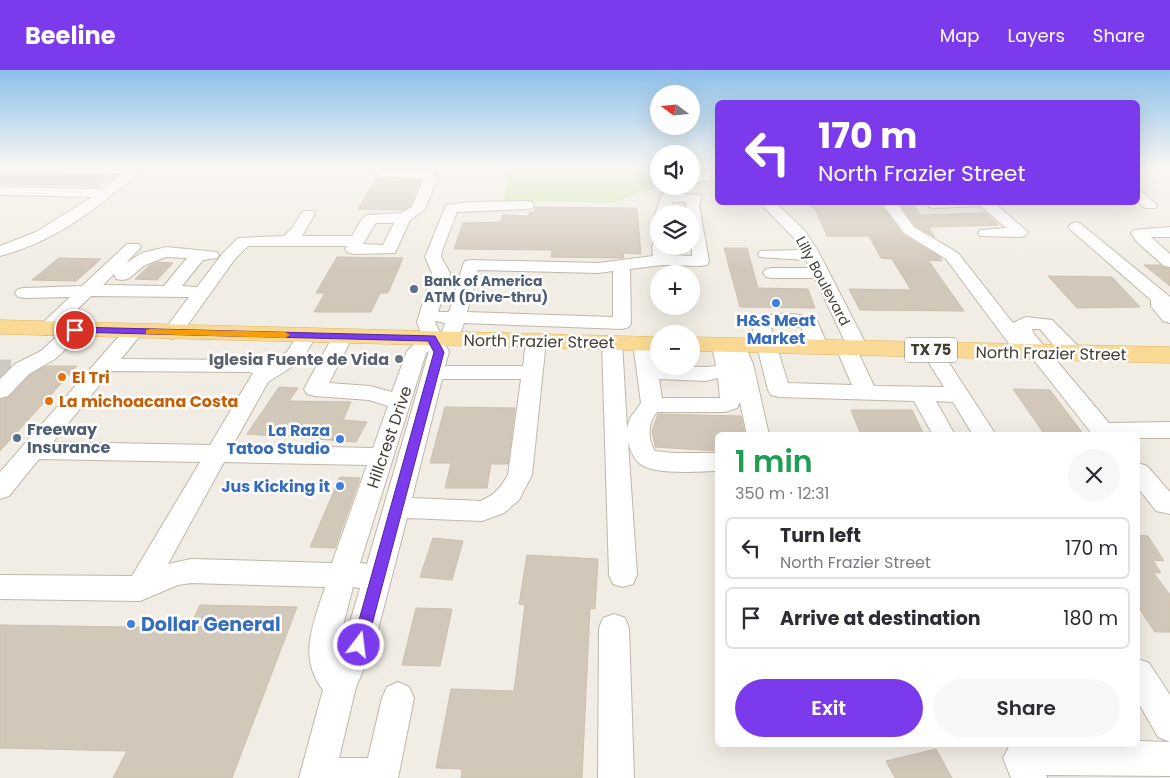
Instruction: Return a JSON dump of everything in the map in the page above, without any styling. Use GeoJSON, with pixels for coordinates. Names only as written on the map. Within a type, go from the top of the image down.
{"type":"FeatureCollection","features":[{"type":"Feature","properties":{"kind":"main road","name":"North Frazier Street"},"geometry":{"type":"LineString","coordinates":[[0,327],[133,332],[343,336],[441,328],[601,336],[650,343]]}},
{"type":"Feature","properties":{"kind":"main road","name":"North Frazier Street"},"geometry":{"type":"LineString","coordinates":[[700,344],[1074,353],[1167,358]]}},
{"type":"Feature","properties":{"kind":"street"},"geometry":{"type":"LineString","coordinates":[[0,251],[19,246],[96,201]]}},
{"type":"Feature","properties":{"kind":"street"},"geometry":{"type":"LineString","coordinates":[[404,218],[372,218],[367,222],[353,249],[389,250],[404,218],[418,208],[421,201]]}},
{"type":"Feature","properties":{"kind":"street"},"geometry":{"type":"LineString","coordinates":[[1145,201],[1150,205]]}},
{"type":"Feature","properties":{"kind":"street","name":"Lilly Boulevard"},"geometry":{"type":"LineString","coordinates":[[762,205],[782,218]]}},
{"type":"Feature","properties":{"kind":"street","name":"Lilly Boulevard"},"geometry":{"type":"LineString","coordinates":[[769,205],[799,234],[812,255],[844,319],[866,392]]}},
{"type":"Feature","properties":{"kind":"street"},"geometry":{"type":"LineString","coordinates":[[890,205],[910,230],[952,256],[1032,352],[1104,432]]}},
{"type":"Feature","properties":{"kind":"street"},"geometry":{"type":"LineString","coordinates":[[986,233],[1020,232],[988,205]]}},
{"type":"Feature","properties":{"kind":"street"},"geometry":{"type":"LineString","coordinates":[[441,328],[441,272],[433,257],[451,208],[527,206]]}},
{"type":"Feature","properties":{"kind":"street"},"geometry":{"type":"LineString","coordinates":[[288,241],[298,231],[308,214]]}},
{"type":"Feature","properties":{"kind":"street"},"geometry":{"type":"LineString","coordinates":[[1076,227],[1165,302],[1160,306],[1170,316]]}},
{"type":"Feature","properties":{"kind":"street"},"geometry":{"type":"LineString","coordinates":[[1170,232],[1139,233],[1142,238],[1170,262]]}},
{"type":"Feature","properties":{"kind":"street"},"geometry":{"type":"LineString","coordinates":[[172,332],[229,256],[244,241],[357,241]]}},
{"type":"Feature","properties":{"kind":"street"},"geometry":{"type":"LineString","coordinates":[[46,329],[133,247]]}},
{"type":"Feature","properties":{"kind":"street"},"geometry":{"type":"LineString","coordinates":[[766,254],[812,255]]}},
{"type":"Feature","properties":{"kind":"street"},"geometry":{"type":"LineString","coordinates":[[116,286],[127,280],[141,266],[153,258],[198,255],[229,256]]}},
{"type":"Feature","properties":{"kind":"street"},"geometry":{"type":"LineString","coordinates":[[169,290],[198,255]]}},
{"type":"Feature","properties":{"kind":"street"},"geometry":{"type":"LineString","coordinates":[[433,257],[471,265],[598,268],[621,266],[655,255]]}},
{"type":"Feature","properties":{"kind":"street"},"geometry":{"type":"LineString","coordinates":[[671,255],[701,261],[700,255]]}},
{"type":"Feature","properties":{"kind":"street"},"geometry":{"type":"LineString","coordinates":[[441,328],[471,265]]}},
{"type":"Feature","properties":{"kind":"street"},"geometry":{"type":"LineString","coordinates":[[621,266],[622,323],[601,336],[623,575]]}},
{"type":"Feature","properties":{"kind":"street"},"geometry":{"type":"LineString","coordinates":[[772,272],[821,273]]}},
{"type":"Feature","properties":{"kind":"street"},"geometry":{"type":"LineString","coordinates":[[24,293],[87,292],[116,286],[203,292]]}},
{"type":"Feature","properties":{"kind":"street"},"geometry":{"type":"LineString","coordinates":[[844,319],[818,319],[809,322],[769,320],[761,326],[779,390],[960,395]]}},
{"type":"Feature","properties":{"kind":"street"},"geometry":{"type":"LineString","coordinates":[[809,322],[818,347]]}},
{"type":"Feature","properties":{"kind":"street"},"geometry":{"type":"LineString","coordinates":[[1032,352],[1021,328],[1023,323],[1041,323],[1049,326],[1074,353]]}},
{"type":"Feature","properties":{"kind":"street","name":"Hillcrest Drive"},"geometry":{"type":"LineString","coordinates":[[317,776],[340,686],[359,645],[434,372],[439,352],[441,328]]}},
{"type":"Feature","properties":{"kind":"street","name":"Hillcrest Drive"},"geometry":{"type":"LineString","coordinates":[[340,686],[327,670],[323,645],[342,575],[417,351],[441,328]]}},
{"type":"Feature","properties":{"kind":"street"},"geometry":{"type":"LineString","coordinates":[[0,392],[17,369],[48,355],[75,330]]}},
{"type":"Feature","properties":{"kind":"street"},"geometry":{"type":"LineString","coordinates":[[0,489],[133,332]]}},
{"type":"Feature","properties":{"kind":"street"},"geometry":{"type":"LineString","coordinates":[[397,507],[482,511],[494,508],[515,488],[520,475],[533,373],[551,334]]}},
{"type":"Feature","properties":{"kind":"street"},"geometry":{"type":"LineString","coordinates":[[140,589],[260,378],[267,370],[290,360],[297,354],[307,335]]}},
{"type":"Feature","properties":{"kind":"street"},"geometry":{"type":"LineString","coordinates":[[343,336],[315,389],[370,393],[400,402]]}},
{"type":"Feature","properties":{"kind":"street"},"geometry":{"type":"LineString","coordinates":[[715,462],[660,461],[651,459],[645,455],[641,448],[638,429],[643,411],[652,405],[725,405],[729,403],[731,395],[727,370],[729,345]]}},
{"type":"Feature","properties":{"kind":"street"},"geometry":{"type":"LineString","coordinates":[[729,345],[743,364],[757,432]]}},
{"type":"Feature","properties":{"kind":"street"},"geometry":{"type":"LineString","coordinates":[[650,350],[647,372],[652,405]]}},
{"type":"Feature","properties":{"kind":"street"},"geometry":{"type":"LineString","coordinates":[[931,350],[983,432]]}},
{"type":"Feature","properties":{"kind":"street"},"geometry":{"type":"LineString","coordinates":[[105,364],[249,366],[267,370]]}},
{"type":"Feature","properties":{"kind":"street"},"geometry":{"type":"LineString","coordinates":[[647,372],[706,374],[727,370]]}},
{"type":"Feature","properties":{"kind":"street"},"geometry":{"type":"LineString","coordinates":[[434,372],[533,373]]}},
{"type":"Feature","properties":{"kind":"street"},"geometry":{"type":"LineString","coordinates":[[921,394],[942,432]]}},
{"type":"Feature","properties":{"kind":"street"},"geometry":{"type":"LineString","coordinates":[[1127,432],[1170,430]]}},
{"type":"Feature","properties":{"kind":"street"},"geometry":{"type":"LineString","coordinates":[[33,450],[382,457]]}},
{"type":"Feature","properties":{"kind":"street"},"geometry":{"type":"LineString","coordinates":[[1140,474],[1166,504],[1170,504]]}},
{"type":"Feature","properties":{"kind":"street"},"geometry":{"type":"LineString","coordinates":[[0,587],[140,589],[153,585],[179,572],[378,576]]}},
{"type":"Feature","properties":{"kind":"street"},"geometry":{"type":"LineString","coordinates":[[614,628],[616,778]]}},
{"type":"Feature","properties":{"kind":"street"},"geometry":{"type":"LineString","coordinates":[[1140,677],[1170,725]]}},
{"type":"Feature","properties":{"kind":"street"},"geometry":{"type":"LineString","coordinates":[[317,776],[381,776],[398,698]]}},
{"type":"Feature","properties":{"kind":"street"},"geometry":{"type":"LineString","coordinates":[[1029,778],[1020,758],[1170,759]]}},
{"type":"Feature","properties":{"kind":"green space"},"geometry":{"type":"Polygon","coordinates":[[[505,201],[617,201],[611,203],[505,201]]]}},
{"type":"Feature","properties":{"kind":"building"},"geometry":{"type":"Polygon","coordinates":[[[363,201],[412,201],[410,206],[403,210],[358,209],[363,201]]]}},
{"type":"Feature","properties":{"kind":"building"},"geometry":{"type":"Polygon","coordinates":[[[810,205],[881,205],[903,235],[940,257],[942,261],[928,260],[964,311],[860,310],[849,289],[911,290],[892,259],[881,258],[869,236],[827,236],[816,211],[810,205]]]}},
{"type":"Feature","properties":{"kind":"building"},"geometry":{"type":"Polygon","coordinates":[[[901,205],[914,205],[920,215],[986,213],[999,225],[928,227],[935,237],[915,226],[901,205]]]}},
{"type":"Feature","properties":{"kind":"building"},"geometry":{"type":"Polygon","coordinates":[[[535,207],[637,208],[641,254],[623,253],[624,258],[551,257],[552,250],[454,249],[463,223],[501,222],[503,215],[529,216],[529,212],[535,212],[535,207]]]}},
{"type":"Feature","properties":{"kind":"building"},"geometry":{"type":"Polygon","coordinates":[[[724,248],[747,248],[758,288],[808,289],[815,308],[740,307],[724,248]]]}},
{"type":"Feature","properties":{"kind":"building"},"geometry":{"type":"Polygon","coordinates":[[[337,257],[403,258],[388,293],[380,293],[371,312],[314,312],[325,293],[316,293],[337,257]]]}},
{"type":"Feature","properties":{"kind":"building"},"geometry":{"type":"Polygon","coordinates":[[[59,258],[101,259],[76,281],[32,280],[59,258]]]}},
{"type":"Feature","properties":{"kind":"building"},"geometry":{"type":"Polygon","coordinates":[[[157,262],[173,263],[157,280],[135,279],[149,266],[157,262]]]}},
{"type":"Feature","properties":{"kind":"building"},"geometry":{"type":"Polygon","coordinates":[[[1144,265],[1160,265],[1170,269],[1170,286],[1144,265]]]}},
{"type":"Feature","properties":{"kind":"building"},"geometry":{"type":"Polygon","coordinates":[[[1048,276],[1112,277],[1140,307],[1077,308],[1048,276]]]}},
{"type":"Feature","properties":{"kind":"building"},"geometry":{"type":"Polygon","coordinates":[[[46,366],[77,366],[0,451],[0,400],[9,397],[30,375],[46,366]]]}},
{"type":"Feature","properties":{"kind":"building"},"geometry":{"type":"Polygon","coordinates":[[[279,387],[298,388],[289,401],[351,402],[343,420],[367,422],[356,442],[247,434],[279,387]]]}},
{"type":"Feature","properties":{"kind":"building"},"geometry":{"type":"Polygon","coordinates":[[[1013,389],[1050,390],[1082,432],[1043,432],[1013,389]]]}},
{"type":"Feature","properties":{"kind":"building"},"geometry":{"type":"Polygon","coordinates":[[[445,407],[515,408],[508,464],[491,464],[487,488],[445,488],[451,463],[430,463],[445,407]]]}},
{"type":"Feature","properties":{"kind":"building"},"geometry":{"type":"Polygon","coordinates":[[[851,410],[912,410],[923,432],[860,432],[851,410]]]}},
{"type":"Feature","properties":{"kind":"building"},"geometry":{"type":"Polygon","coordinates":[[[658,414],[741,416],[744,432],[715,432],[715,451],[655,447],[652,431],[658,414]]]}},
{"type":"Feature","properties":{"kind":"building"},"geometry":{"type":"Polygon","coordinates":[[[340,477],[360,478],[335,548],[310,547],[340,477]]]}},
{"type":"Feature","properties":{"kind":"building"},"geometry":{"type":"Polygon","coordinates":[[[1140,535],[1148,536],[1164,561],[1153,560],[1161,573],[1153,572],[1170,595],[1170,632],[1155,632],[1140,610],[1140,535]]]}},
{"type":"Feature","properties":{"kind":"building"},"geometry":{"type":"Polygon","coordinates":[[[433,538],[463,541],[452,580],[420,577],[433,538]]]}},
{"type":"Feature","properties":{"kind":"building"},"geometry":{"type":"Polygon","coordinates":[[[527,555],[598,559],[595,609],[590,608],[582,778],[461,778],[462,769],[436,768],[451,689],[514,691],[525,605],[519,604],[527,555]]]}},
{"type":"Feature","properties":{"kind":"building"},"geometry":{"type":"Polygon","coordinates":[[[200,605],[297,607],[232,778],[113,778],[127,751],[0,748],[0,625],[189,628],[200,605]]]}},
{"type":"Feature","properties":{"kind":"building"},"geometry":{"type":"Polygon","coordinates":[[[416,608],[452,609],[440,666],[402,665],[416,608]]]}},
{"type":"Feature","properties":{"kind":"building"},"geometry":{"type":"Polygon","coordinates":[[[936,749],[952,778],[895,778],[886,761],[936,749]]]}},
{"type":"Feature","properties":{"kind":"tunnel"},"geometry":{"type":"LineString","coordinates":[[0,369],[11,369]]}},
{"type":"Feature","properties":{"kind":"slow traffic"},"geometry":{"type":"LineString","coordinates":[[150,332],[285,335]]}},
{"type":"Feature","properties":{"kind":"place","name":"Bank of America ATM (Drive-thru)"},"geometry":{"type":"Point","coordinates":[414,289]}},
{"type":"Feature","properties":{"kind":"place","name":"H&S Meat Market"},"geometry":{"type":"Point","coordinates":[776,303]}},
{"type":"Feature","properties":{"kind":"place","name":"Iglesia Fuente de Vida"},"geometry":{"type":"Point","coordinates":[399,359]}},
{"type":"Feature","properties":{"kind":"place","name":"El Tri"},"geometry":{"type":"Point","coordinates":[62,377]}},
{"type":"Feature","properties":{"kind":"place","name":"La michoacana Costa"},"geometry":{"type":"Point","coordinates":[49,401]}},
{"type":"Feature","properties":{"kind":"place","name":"Freeway Insurance"},"geometry":{"type":"Point","coordinates":[17,438]}},
{"type":"Feature","properties":{"kind":"place","name":"La Raza Tatoo Studio"},"geometry":{"type":"Point","coordinates":[340,439]}},
{"type":"Feature","properties":{"kind":"place","name":"Jus Kicking it"},"geometry":{"type":"Point","coordinates":[340,486]}},
{"type":"Feature","properties":{"kind":"place","name":"Dollar General"},"geometry":{"type":"Point","coordinates":[131,624]}},
{"type":"Feature","properties":{"kind":"route"},"geometry":{"type":"LineString","coordinates":[[75,330],[432,338],[439,352],[359,645]]}}]}
